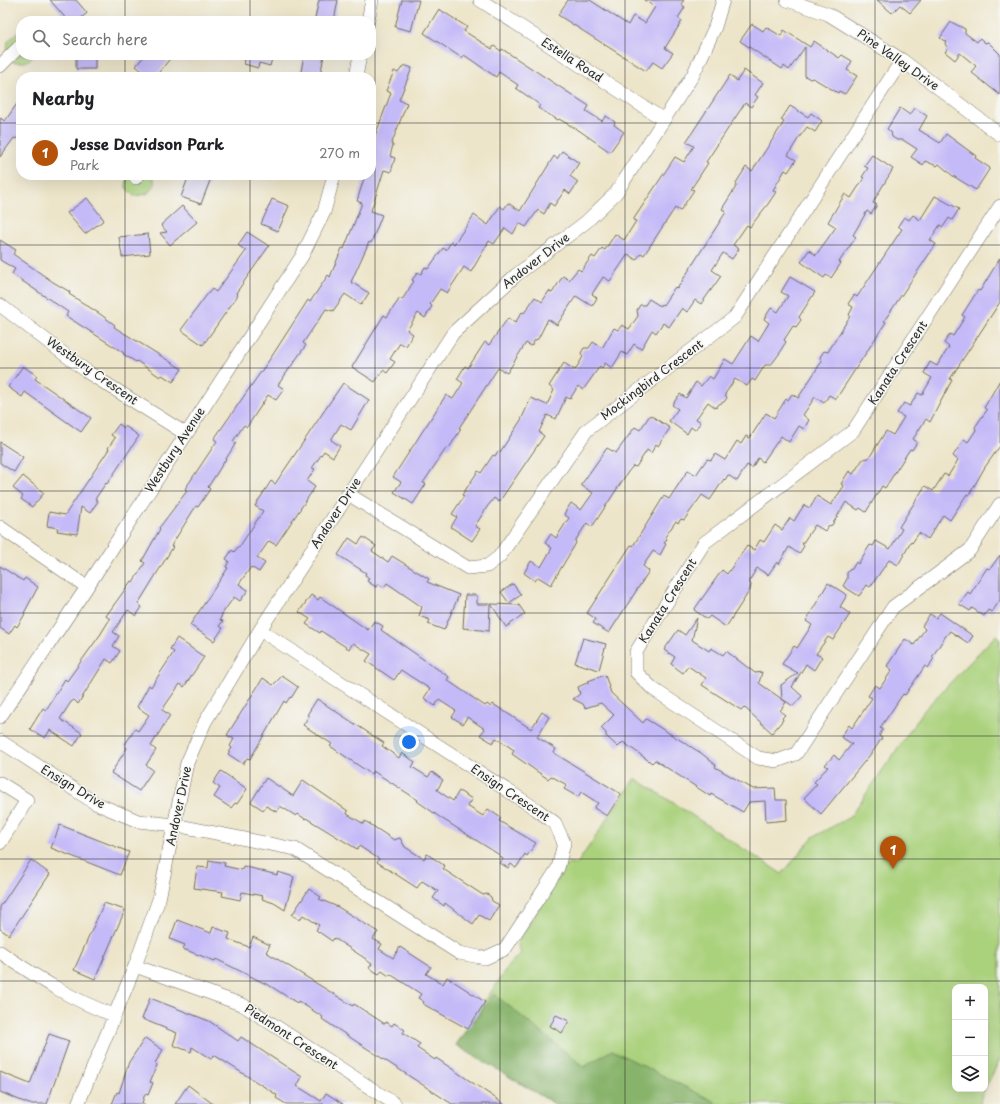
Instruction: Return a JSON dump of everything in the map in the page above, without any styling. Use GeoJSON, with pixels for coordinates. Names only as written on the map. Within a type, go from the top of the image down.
{"type":"FeatureCollection","features":[{"type":"Feature","properties":{"kind":"street"},"geometry":{"type":"LineString","coordinates":[[369,16],[372,0]]}},
{"type":"Feature","properties":{"kind":"street","name":"Estella Road"},"geometry":{"type":"LineString","coordinates":[[480,0],[664,120]]}},
{"type":"Feature","properties":{"kind":"street","name":"Andover Drive"},"geometry":{"type":"LineString","coordinates":[[78,1104],[135,966],[159,899],[187,763],[205,722],[260,630],[453,333],[516,275],[586,222],[616,192],[693,75],[715,26],[723,0]]}},
{"type":"Feature","properties":{"kind":"street","name":"Pine Valley Drive"},"geometry":{"type":"LineString","coordinates":[[787,0],[828,14],[902,60],[1000,135]]}},
{"type":"Feature","properties":{"kind":"street"},"geometry":{"type":"LineString","coordinates":[[0,66],[16,50]]}},
{"type":"Feature","properties":{"kind":"street"},"geometry":{"type":"LineString","coordinates":[[357,72],[359,60]]}},
{"type":"Feature","properties":{"kind":"street","name":"Mockingbird Crescent"},"geometry":{"type":"LineString","coordinates":[[348,494],[468,568],[487,566],[499,557],[587,430],[735,317],[902,60]]}},
{"type":"Feature","properties":{"kind":"street","name":"Westbury Avenue"},"geometry":{"type":"LineString","coordinates":[[0,717],[87,587],[302,256],[324,212],[333,180]]}},
{"type":"Feature","properties":{"kind":"street","name":"Kanata Crescent"},"geometry":{"type":"LineString","coordinates":[[1000,206],[853,432],[704,543],[636,652],[636,672],[653,689],[758,758],[777,761],[796,754],[893,607],[970,550],[1000,504]]}},
{"type":"Feature","properties":{"kind":"street","name":"Westbury Crescent"},"geometry":{"type":"LineString","coordinates":[[0,305],[89,373],[186,434]]}},
{"type":"Feature","properties":{"kind":"street"},"geometry":{"type":"LineString","coordinates":[[0,527],[87,587]]}},
{"type":"Feature","properties":{"kind":"street","name":"Ensign Crescent"},"geometry":{"type":"LineString","coordinates":[[175,825],[295,849],[459,953],[485,958],[505,949],[558,868],[564,844],[555,823],[536,809],[260,630]]}},
{"type":"Feature","properties":{"kind":"street","name":"Ensign Drive"},"geometry":{"type":"LineString","coordinates":[[0,741],[95,803],[138,821],[175,825]]}},
{"type":"Feature","properties":{"kind":"street"},"geometry":{"type":"LineString","coordinates":[[0,783],[27,800],[0,843]]}},
{"type":"Feature","properties":{"kind":"street"},"geometry":{"type":"LineString","coordinates":[[0,952],[43,981],[103,1012],[114,1016]]}},
{"type":"Feature","properties":{"kind":"street","name":"Piedmont Crescent"},"geometry":{"type":"LineString","coordinates":[[135,966],[243,1005],[396,1104]]}},
{"type":"Feature","properties":{"kind":"green space"},"geometry":{"type":"Polygon","coordinates":[[[16,34],[16,60],[29,60],[26,62],[14,62],[7,52],[8,41],[16,34]]]}},
{"type":"Feature","properties":{"kind":"green space"},"geometry":{"type":"Polygon","coordinates":[[[127,180],[154,180],[155,185],[147,194],[134,196],[126,188],[127,180]]]}},
{"type":"Feature","properties":{"kind":"green space"},"geometry":{"type":"Polygon","coordinates":[[[996,635],[1000,639],[1000,1059],[988,1083],[988,984],[952,984],[952,1092],[984,1092],[980,1104],[555,1104],[456,1045],[511,962],[521,954],[517,943],[568,863],[577,864],[635,778],[782,874],[813,837],[850,817],[925,709],[996,635]]]}},
{"type":"Feature","properties":{"kind":"green space"},"geometry":{"type":"Polygon","coordinates":[[[494,994],[584,1067],[612,1050],[715,1102],[715,1104],[555,1104],[456,1045],[494,994]]]}},
{"type":"Feature","properties":{"kind":"building"},"geometry":{"type":"Polygon","coordinates":[[[50,0],[76,0],[87,13],[84,16],[64,16],[50,0]]]}},
{"type":"Feature","properties":{"kind":"building"},"geometry":{"type":"Polygon","coordinates":[[[319,0],[338,0],[335,16],[315,16],[319,0]]]}},
{"type":"Feature","properties":{"kind":"building"},"geometry":{"type":"Polygon","coordinates":[[[402,0],[419,0],[411,31],[395,27],[402,0]]]}},
{"type":"Feature","properties":{"kind":"building"},"geometry":{"type":"Polygon","coordinates":[[[568,0],[590,0],[628,25],[633,16],[645,23],[655,7],[644,0],[684,0],[681,4],[685,7],[678,18],[682,21],[665,48],[673,53],[662,68],[653,62],[646,71],[558,15],[568,0]]]}},
{"type":"Feature","properties":{"kind":"building"},"geometry":{"type":"Polygon","coordinates":[[[877,0],[921,0],[910,13],[900,5],[892,13],[877,0]]]}},
{"type":"Feature","properties":{"kind":"building"},"geometry":{"type":"Polygon","coordinates":[[[439,9],[467,27],[464,31],[492,49],[494,46],[501,51],[502,49],[589,106],[586,111],[602,121],[606,116],[615,122],[614,125],[624,132],[610,152],[580,131],[538,108],[540,105],[516,88],[518,85],[499,72],[496,77],[464,55],[462,58],[424,33],[439,9]]]}},
{"type":"Feature","properties":{"kind":"building"},"geometry":{"type":"Polygon","coordinates":[[[951,22],[965,29],[965,33],[977,42],[980,38],[985,43],[988,42],[1000,54],[1000,95],[971,72],[976,66],[960,53],[955,60],[945,52],[948,48],[945,44],[946,42],[940,38],[951,22]]]}},
{"type":"Feature","properties":{"kind":"building"},"geometry":{"type":"Polygon","coordinates":[[[752,24],[763,31],[766,27],[781,36],[784,30],[810,47],[814,41],[839,58],[842,55],[852,61],[847,70],[857,76],[845,94],[839,91],[838,93],[813,78],[810,79],[805,76],[805,47],[789,70],[784,66],[782,69],[740,41],[752,24]]]}},
{"type":"Feature","properties":{"kind":"building"},"geometry":{"type":"Polygon","coordinates":[[[76,60],[95,60],[95,69],[76,69],[76,60]]]}},
{"type":"Feature","properties":{"kind":"building"},"geometry":{"type":"Polygon","coordinates":[[[141,60],[169,60],[159,72],[143,72],[136,66],[141,60]]]}},
{"type":"Feature","properties":{"kind":"building"},"geometry":{"type":"Polygon","coordinates":[[[245,60],[272,60],[270,66],[259,63],[258,68],[244,64],[245,60]]]}},
{"type":"Feature","properties":{"kind":"building"},"geometry":{"type":"Polygon","coordinates":[[[303,60],[323,60],[321,72],[301,72],[303,60]]]}},
{"type":"Feature","properties":{"kind":"building"},"geometry":{"type":"Polygon","coordinates":[[[404,65],[412,68],[399,100],[407,103],[391,145],[393,145],[390,156],[395,158],[391,172],[384,170],[371,211],[382,215],[371,243],[369,242],[351,282],[369,293],[361,305],[345,294],[333,311],[326,309],[303,343],[306,345],[278,385],[284,389],[276,400],[268,395],[247,427],[244,425],[233,441],[236,443],[208,487],[210,489],[198,507],[196,506],[138,604],[142,607],[136,616],[128,610],[113,632],[119,636],[113,646],[120,651],[112,663],[106,659],[78,704],[74,700],[71,702],[60,719],[82,733],[74,746],[50,730],[45,738],[30,729],[43,708],[46,710],[65,679],[67,681],[100,635],[110,619],[106,616],[131,581],[133,582],[145,563],[142,561],[160,529],[159,528],[187,491],[185,489],[217,441],[214,439],[272,356],[308,300],[310,302],[328,275],[330,277],[342,248],[344,249],[362,203],[357,201],[363,180],[376,180],[376,133],[391,93],[386,91],[394,71],[398,73],[404,65]]]}},
{"type":"Feature","properties":{"kind":"building"},"geometry":{"type":"Polygon","coordinates":[[[744,70],[763,83],[755,95],[758,97],[751,107],[745,103],[706,162],[708,163],[691,189],[694,190],[680,211],[675,208],[644,255],[641,253],[636,260],[628,254],[610,281],[603,277],[592,294],[597,298],[592,306],[576,296],[557,325],[548,319],[538,339],[535,340],[531,346],[526,343],[507,373],[498,368],[459,428],[461,429],[449,448],[447,447],[423,483],[426,484],[413,504],[394,492],[401,482],[393,477],[446,395],[453,399],[463,383],[457,379],[465,366],[468,368],[485,342],[489,345],[508,318],[515,323],[535,297],[542,302],[549,291],[552,293],[563,276],[569,280],[578,269],[581,271],[592,256],[595,258],[602,248],[605,250],[615,234],[624,240],[636,221],[633,220],[675,157],[684,162],[694,146],[686,142],[730,75],[737,81],[744,70]]]}},
{"type":"Feature","properties":{"kind":"building"},"geometry":{"type":"Polygon","coordinates":[[[16,105],[16,139],[14,138],[0,157],[0,118],[5,121],[16,105]]]}},
{"type":"Feature","properties":{"kind":"building"},"geometry":{"type":"Polygon","coordinates":[[[790,106],[808,117],[811,113],[822,121],[815,132],[807,127],[798,139],[788,155],[796,160],[788,172],[785,170],[773,190],[776,192],[768,204],[750,227],[747,225],[733,245],[739,249],[732,259],[723,253],[712,270],[721,276],[701,304],[695,300],[687,312],[682,308],[669,327],[663,323],[656,333],[652,330],[641,349],[634,344],[627,355],[622,352],[612,368],[605,363],[602,368],[600,366],[583,390],[578,386],[570,399],[566,397],[556,419],[547,415],[539,432],[544,436],[499,502],[494,498],[487,507],[475,526],[480,529],[472,541],[451,527],[457,517],[452,514],[464,496],[462,495],[478,471],[481,473],[493,455],[495,456],[498,451],[500,452],[521,420],[531,398],[547,405],[554,390],[549,386],[564,363],[575,370],[583,357],[581,353],[584,348],[589,348],[593,342],[602,348],[614,328],[618,330],[622,325],[629,329],[638,316],[637,310],[640,305],[645,305],[649,299],[660,306],[661,304],[663,305],[675,287],[677,289],[726,212],[722,209],[737,185],[736,183],[746,167],[752,171],[784,122],[781,120],[790,106]]]}},
{"type":"Feature","properties":{"kind":"building"},"geometry":{"type":"Polygon","coordinates":[[[900,108],[910,115],[915,108],[927,116],[919,130],[940,143],[946,134],[976,156],[975,158],[990,168],[976,190],[953,176],[939,164],[937,166],[925,161],[923,165],[911,157],[917,149],[903,140],[897,140],[892,137],[891,132],[887,129],[900,108]]]}},
{"type":"Feature","properties":{"kind":"building"},"geometry":{"type":"Polygon","coordinates":[[[562,151],[579,163],[570,176],[578,182],[570,194],[565,190],[554,206],[550,203],[544,214],[538,210],[526,227],[519,223],[513,234],[505,228],[494,244],[489,241],[471,272],[464,267],[447,293],[440,289],[430,304],[432,306],[425,318],[418,313],[407,330],[413,334],[406,346],[400,343],[390,359],[395,362],[387,373],[383,370],[375,382],[352,367],[384,315],[387,317],[400,298],[402,300],[414,281],[412,280],[418,272],[421,274],[425,267],[428,269],[443,248],[446,250],[451,242],[454,244],[474,215],[488,225],[500,206],[504,209],[508,203],[520,211],[554,156],[557,159],[562,151]]]}},
{"type":"Feature","properties":{"kind":"building"},"geometry":{"type":"Polygon","coordinates":[[[872,155],[893,169],[873,203],[877,205],[871,214],[867,211],[853,235],[856,237],[839,262],[841,263],[831,278],[826,275],[824,278],[801,262],[809,250],[816,255],[836,227],[828,222],[845,194],[851,198],[864,178],[862,177],[868,168],[864,166],[872,155]]]}},
{"type":"Feature","properties":{"kind":"building"},"geometry":{"type":"Polygon","coordinates":[[[187,180],[210,180],[201,204],[181,197],[187,180]]]}},
{"type":"Feature","properties":{"kind":"building"},"geometry":{"type":"Polygon","coordinates":[[[935,196],[959,209],[952,220],[949,218],[943,227],[940,225],[930,240],[936,244],[884,321],[886,322],[836,399],[829,395],[824,403],[815,397],[803,415],[809,420],[804,429],[799,426],[789,442],[781,436],[763,462],[758,458],[752,468],[747,465],[737,481],[728,475],[710,500],[702,495],[684,520],[681,519],[678,523],[676,521],[665,537],[667,539],[664,543],[666,544],[660,555],[653,551],[643,566],[649,571],[609,633],[593,623],[596,619],[587,613],[631,545],[633,546],[664,496],[669,499],[688,470],[696,475],[707,459],[711,460],[715,454],[725,460],[737,441],[741,444],[746,436],[750,438],[766,413],[774,418],[786,399],[788,400],[792,394],[798,398],[822,361],[820,357],[824,351],[828,352],[850,316],[849,315],[853,307],[848,304],[854,295],[857,297],[902,229],[898,226],[904,217],[909,220],[913,215],[920,220],[935,196]]]}},
{"type":"Feature","properties":{"kind":"building"},"geometry":{"type":"Polygon","coordinates":[[[87,198],[104,220],[85,234],[67,213],[87,198]]]}},
{"type":"Feature","properties":{"kind":"building"},"geometry":{"type":"Polygon","coordinates":[[[272,199],[289,206],[278,231],[261,224],[272,199]]]}},
{"type":"Feature","properties":{"kind":"building"},"geometry":{"type":"Polygon","coordinates":[[[182,206],[197,222],[170,245],[160,233],[167,232],[161,225],[182,206]]]}},
{"type":"Feature","properties":{"kind":"building"},"geometry":{"type":"Polygon","coordinates":[[[247,232],[269,246],[236,293],[238,295],[203,345],[181,330],[212,289],[216,292],[246,251],[238,245],[247,232]]]}},
{"type":"Feature","properties":{"kind":"building"},"geometry":{"type":"Polygon","coordinates":[[[148,234],[150,254],[122,257],[119,237],[148,234]]]}},
{"type":"Feature","properties":{"kind":"building"},"geometry":{"type":"Polygon","coordinates":[[[0,240],[16,250],[13,254],[70,292],[69,294],[115,325],[114,327],[182,369],[173,382],[162,375],[160,377],[66,316],[68,312],[12,274],[15,269],[0,260],[0,240]]]}},
{"type":"Feature","properties":{"kind":"building"},"geometry":{"type":"Polygon","coordinates":[[[1000,258],[1000,302],[950,379],[952,380],[930,422],[926,419],[913,439],[917,442],[912,450],[910,449],[885,488],[882,486],[866,512],[860,508],[858,510],[846,502],[832,525],[828,526],[825,531],[815,525],[802,544],[804,546],[799,554],[789,547],[779,564],[777,562],[768,575],[757,568],[749,581],[751,585],[750,590],[726,627],[710,616],[707,619],[694,610],[722,570],[727,574],[747,546],[754,550],[760,540],[764,542],[775,525],[782,530],[790,518],[794,521],[804,505],[810,508],[817,496],[831,505],[844,486],[841,484],[849,471],[853,474],[863,459],[869,458],[886,431],[893,435],[904,417],[897,413],[904,403],[910,406],[918,393],[922,395],[932,378],[924,373],[930,362],[937,366],[949,347],[944,343],[950,334],[953,336],[965,317],[962,315],[978,290],[980,291],[1000,258]]]}},
{"type":"Feature","properties":{"kind":"building"},"geometry":{"type":"Polygon","coordinates":[[[790,277],[815,292],[799,317],[801,320],[796,327],[793,326],[784,340],[786,342],[782,350],[771,365],[765,365],[755,381],[752,379],[747,386],[735,379],[725,394],[727,398],[716,408],[708,402],[696,419],[701,422],[695,430],[691,427],[687,434],[669,421],[678,409],[672,405],[680,394],[686,398],[696,382],[701,386],[709,376],[713,379],[725,359],[733,364],[751,336],[758,341],[769,323],[764,319],[771,308],[778,312],[788,296],[781,292],[790,277]]]}},
{"type":"Feature","properties":{"kind":"building"},"geometry":{"type":"Polygon","coordinates":[[[23,366],[37,376],[35,379],[91,418],[81,432],[25,392],[22,397],[8,387],[23,366]]]}},
{"type":"Feature","properties":{"kind":"building"},"geometry":{"type":"Polygon","coordinates":[[[1000,380],[1000,446],[985,467],[969,495],[967,494],[950,520],[943,515],[928,539],[919,533],[912,543],[911,542],[898,565],[889,560],[870,587],[867,585],[859,596],[843,586],[847,579],[847,573],[852,569],[856,562],[858,564],[870,545],[873,546],[876,541],[890,549],[902,529],[899,527],[925,486],[933,491],[944,474],[948,476],[958,460],[953,456],[964,439],[968,442],[976,430],[975,427],[987,410],[984,408],[1000,380]]]}},
{"type":"Feature","properties":{"kind":"building"},"geometry":{"type":"Polygon","coordinates":[[[343,383],[369,400],[351,430],[341,424],[331,440],[340,446],[333,457],[324,451],[312,468],[315,469],[307,481],[315,487],[276,545],[269,541],[257,558],[265,563],[259,572],[251,567],[239,584],[248,590],[240,601],[234,597],[222,614],[220,620],[223,621],[219,626],[223,628],[214,641],[190,625],[228,568],[226,567],[229,561],[226,559],[232,550],[234,552],[240,546],[263,511],[255,506],[271,481],[275,484],[343,383]]]}},
{"type":"Feature","properties":{"kind":"building"},"geometry":{"type":"Polygon","coordinates":[[[650,415],[670,428],[658,446],[656,444],[651,453],[647,450],[636,467],[633,466],[628,472],[592,527],[587,523],[575,541],[576,543],[551,585],[538,577],[535,581],[524,573],[531,561],[541,567],[552,548],[545,543],[551,534],[556,538],[569,518],[564,514],[571,503],[581,510],[593,493],[581,485],[607,448],[616,453],[635,427],[640,430],[650,415]]]}},
{"type":"Feature","properties":{"kind":"building"},"geometry":{"type":"Polygon","coordinates":[[[119,424],[124,428],[125,426],[139,436],[107,484],[106,483],[95,499],[98,501],[90,513],[81,507],[77,534],[57,531],[58,528],[47,526],[49,512],[65,515],[109,449],[108,448],[115,438],[111,435],[119,424]]]}},
{"type":"Feature","properties":{"kind":"building"},"geometry":{"type":"Polygon","coordinates":[[[0,442],[23,457],[14,472],[0,463],[0,442]]]}},
{"type":"Feature","properties":{"kind":"building"},"geometry":{"type":"Polygon","coordinates":[[[23,476],[44,493],[32,507],[21,499],[23,496],[13,488],[23,476]]]}},
{"type":"Feature","properties":{"kind":"building"},"geometry":{"type":"Polygon","coordinates":[[[363,537],[376,546],[372,551],[388,562],[392,556],[429,579],[427,582],[459,595],[444,630],[428,624],[430,620],[419,616],[422,607],[387,583],[384,587],[378,584],[376,587],[367,581],[369,578],[365,575],[366,573],[338,555],[349,538],[358,544],[363,537]]]}},
{"type":"Feature","properties":{"kind":"building"},"geometry":{"type":"Polygon","coordinates":[[[1000,555],[1000,600],[992,612],[988,610],[984,616],[972,608],[970,611],[959,604],[968,592],[970,594],[987,568],[990,569],[1000,555]]]}},
{"type":"Feature","properties":{"kind":"building"},"geometry":{"type":"Polygon","coordinates":[[[0,566],[23,581],[25,578],[38,587],[17,627],[15,625],[9,634],[0,628],[0,566]]]}},
{"type":"Feature","properties":{"kind":"building"},"geometry":{"type":"Polygon","coordinates":[[[828,583],[847,595],[840,607],[850,614],[833,640],[828,637],[816,654],[822,657],[814,670],[806,664],[792,687],[802,696],[793,706],[782,699],[781,685],[798,673],[782,664],[794,646],[797,648],[812,625],[806,621],[828,583]]]}},
{"type":"Feature","properties":{"kind":"building"},"geometry":{"type":"Polygon","coordinates":[[[513,584],[521,595],[509,603],[501,592],[513,584]]]}},
{"type":"Feature","properties":{"kind":"building"},"geometry":{"type":"Polygon","coordinates":[[[311,595],[318,600],[320,597],[368,630],[374,621],[383,626],[381,630],[449,677],[447,680],[485,706],[487,704],[491,707],[493,704],[531,729],[542,712],[549,717],[537,737],[556,749],[554,753],[621,794],[607,816],[594,808],[598,803],[581,792],[578,797],[564,789],[567,785],[551,776],[548,779],[512,754],[514,750],[496,738],[493,743],[480,735],[485,729],[467,717],[463,724],[452,717],[456,711],[439,700],[435,706],[424,698],[430,689],[401,670],[394,680],[366,661],[371,654],[353,643],[349,649],[321,631],[320,633],[306,624],[310,619],[299,612],[311,595]]]}},
{"type":"Feature","properties":{"kind":"building"},"geometry":{"type":"Polygon","coordinates":[[[465,595],[477,595],[477,604],[490,604],[489,631],[463,628],[465,595]]]}},
{"type":"Feature","properties":{"kind":"building"},"geometry":{"type":"Polygon","coordinates":[[[491,604],[519,605],[525,614],[506,627],[491,604]]]}},
{"type":"Feature","properties":{"kind":"building"},"geometry":{"type":"Polygon","coordinates":[[[940,613],[973,636],[968,643],[950,631],[932,657],[934,658],[928,668],[925,666],[905,695],[903,694],[880,728],[883,729],[879,736],[882,738],[874,750],[821,814],[804,798],[817,784],[814,782],[828,767],[825,765],[834,755],[839,760],[852,744],[841,737],[849,725],[852,728],[872,698],[868,696],[875,685],[880,688],[892,670],[887,666],[905,639],[914,645],[925,629],[922,626],[930,614],[936,618],[940,613]]]}},
{"type":"Feature","properties":{"kind":"building"},"geometry":{"type":"Polygon","coordinates":[[[697,618],[692,640],[709,651],[711,648],[723,655],[726,651],[755,673],[762,672],[759,683],[786,702],[780,711],[785,715],[782,718],[783,720],[772,733],[744,707],[741,710],[702,685],[706,678],[688,666],[683,673],[671,664],[675,657],[664,650],[678,630],[685,635],[697,618]]]}},
{"type":"Feature","properties":{"kind":"building"},"geometry":{"type":"Polygon","coordinates":[[[177,638],[204,657],[184,687],[180,684],[162,710],[170,715],[151,746],[156,750],[146,765],[153,770],[139,791],[111,773],[127,748],[124,746],[135,729],[138,731],[149,715],[137,707],[149,685],[151,687],[174,652],[170,649],[177,638]]]}},
{"type":"Feature","properties":{"kind":"building"},"geometry":{"type":"Polygon","coordinates":[[[583,638],[606,644],[599,670],[575,663],[583,638]]]}},
{"type":"Feature","properties":{"kind":"building"},"geometry":{"type":"Polygon","coordinates":[[[605,675],[611,693],[643,723],[646,719],[701,753],[716,765],[715,767],[753,789],[775,788],[776,800],[786,800],[787,820],[766,822],[765,801],[749,802],[743,812],[711,794],[710,796],[655,760],[652,763],[623,742],[618,747],[606,736],[606,733],[601,728],[614,715],[601,703],[585,708],[583,704],[573,699],[580,694],[578,687],[589,682],[588,681],[605,675]]]}},
{"type":"Feature","properties":{"kind":"building"},"geometry":{"type":"Polygon","coordinates":[[[282,676],[298,687],[286,703],[284,701],[250,759],[247,758],[243,764],[228,754],[232,748],[230,746],[234,739],[227,735],[263,678],[273,685],[282,676]]]}},
{"type":"Feature","properties":{"kind":"building"},"geometry":{"type":"Polygon","coordinates":[[[317,699],[384,743],[382,746],[399,758],[402,753],[415,762],[412,767],[428,777],[432,772],[443,780],[437,790],[453,801],[459,791],[472,799],[467,806],[483,816],[488,809],[501,818],[499,821],[536,843],[527,856],[525,854],[516,868],[511,864],[508,868],[500,863],[503,859],[498,854],[441,818],[417,801],[418,800],[373,771],[371,774],[330,746],[332,744],[303,725],[309,716],[307,715],[317,699]]]}},
{"type":"Feature","properties":{"kind":"building"},"geometry":{"type":"Polygon","coordinates":[[[221,771],[247,789],[237,804],[235,803],[231,808],[214,797],[220,788],[213,783],[221,771]]]}},
{"type":"Feature","properties":{"kind":"building"},"geometry":{"type":"Polygon","coordinates":[[[266,778],[293,796],[303,780],[348,811],[347,814],[364,824],[365,821],[394,840],[400,838],[405,847],[424,859],[427,854],[445,866],[443,869],[483,895],[487,894],[491,897],[492,901],[499,905],[489,921],[479,915],[473,924],[445,903],[444,906],[433,898],[438,891],[422,881],[417,888],[377,862],[379,859],[359,846],[357,849],[306,818],[305,819],[298,814],[296,816],[280,806],[277,812],[266,806],[263,810],[251,802],[266,778]]]}},
{"type":"Feature","properties":{"kind":"building"},"geometry":{"type":"Polygon","coordinates":[[[60,825],[129,852],[120,875],[51,848],[60,825]]]}},
{"type":"Feature","properties":{"kind":"building"},"geometry":{"type":"Polygon","coordinates":[[[31,860],[50,874],[9,935],[0,929],[0,907],[31,860]]]}},
{"type":"Feature","properties":{"kind":"building"},"geometry":{"type":"Polygon","coordinates":[[[209,860],[225,863],[224,866],[242,870],[243,866],[277,875],[278,872],[294,877],[285,910],[274,903],[262,899],[263,896],[242,892],[240,900],[222,896],[223,892],[194,888],[197,867],[208,868],[209,860]]]}},
{"type":"Feature","properties":{"kind":"building"},"geometry":{"type":"Polygon","coordinates":[[[309,889],[321,897],[319,899],[338,907],[378,932],[373,939],[382,944],[379,949],[393,958],[400,947],[431,967],[426,974],[443,984],[447,977],[485,1002],[468,1029],[423,1004],[424,1002],[418,998],[421,994],[390,974],[389,976],[382,971],[379,974],[369,968],[372,964],[366,959],[334,938],[332,941],[316,930],[319,925],[303,915],[300,920],[292,915],[309,889]]]}},
{"type":"Feature","properties":{"kind":"building"},"geometry":{"type":"Polygon","coordinates":[[[104,903],[125,910],[95,979],[74,970],[104,903]]]}},
{"type":"Feature","properties":{"kind":"building"},"geometry":{"type":"Polygon","coordinates":[[[177,920],[211,933],[213,927],[230,933],[228,939],[249,947],[253,937],[270,945],[266,952],[385,1024],[386,1022],[392,1026],[394,1023],[405,1030],[403,1033],[420,1044],[417,1048],[435,1060],[436,1058],[504,1104],[452,1104],[322,1019],[323,1017],[298,1001],[297,1003],[272,987],[216,959],[215,961],[183,949],[185,945],[170,939],[177,920]]]}},
{"type":"Feature","properties":{"kind":"building"},"geometry":{"type":"Polygon","coordinates":[[[150,998],[209,1021],[238,1041],[241,1037],[302,1077],[297,1086],[321,1101],[326,1093],[343,1104],[286,1104],[276,1098],[277,1095],[214,1055],[211,1059],[192,1047],[191,1052],[173,1045],[177,1033],[142,1019],[150,998]]]}},
{"type":"Feature","properties":{"kind":"building"},"geometry":{"type":"Polygon","coordinates":[[[556,1015],[569,1021],[562,1033],[550,1026],[556,1015]]]}},
{"type":"Feature","properties":{"kind":"building"},"geometry":{"type":"Polygon","coordinates":[[[49,1034],[69,1041],[47,1104],[29,1104],[0,1092],[0,1072],[30,1084],[49,1034]]]}},
{"type":"Feature","properties":{"kind":"building"},"geometry":{"type":"Polygon","coordinates":[[[145,1038],[163,1050],[155,1063],[157,1065],[150,1082],[153,1083],[148,1095],[145,1094],[142,1103],[145,1104],[112,1104],[117,1092],[119,1093],[129,1062],[145,1038]]]}},
{"type":"Feature","properties":{"kind":"building"},"geometry":{"type":"Polygon","coordinates":[[[188,1085],[213,1104],[175,1104],[188,1085]]]}},
{"type":"Feature","properties":{"kind":"place","name":"Jesse Davidson Park"},"geometry":{"type":"Point","coordinates":[893,869]}}]}
